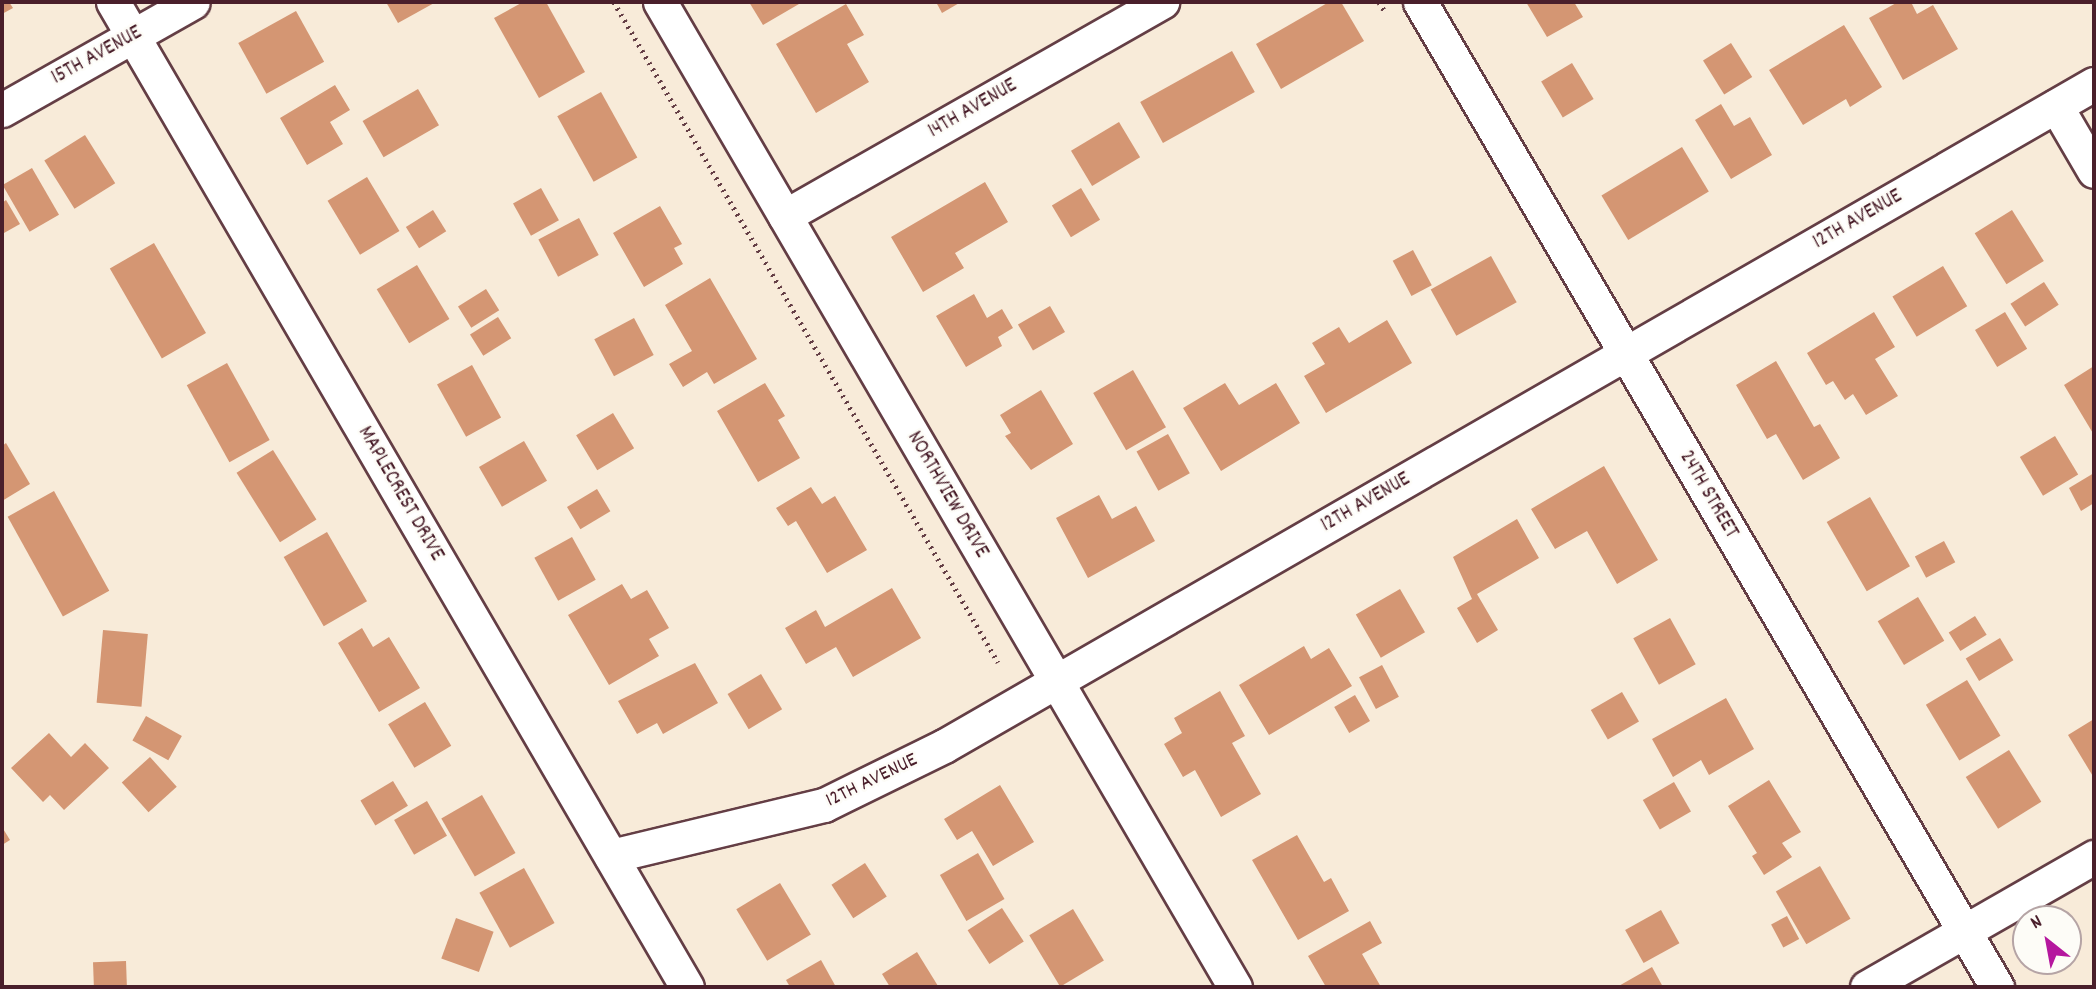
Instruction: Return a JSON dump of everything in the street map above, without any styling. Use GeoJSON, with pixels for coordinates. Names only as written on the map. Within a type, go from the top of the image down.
{"type":"FeatureCollection","features":[{"type":"Feature","properties":{"kind":"street","name":"MAPLECREST DRIVE"},"geometry":{"type":"LineString","coordinates":[[113,2],[687,987]]}},
{"type":"Feature","properties":{"kind":"street","name":"15TH AVENUE"},"geometry":{"type":"LineString","coordinates":[[2,110],[193,2]]}},
{"type":"Feature","properties":{"kind":"street","name":"NORTHVIEW DRIVE"},"geometry":{"type":"LineString","coordinates":[[660,2],[1235,987]]}},
{"type":"Feature","properties":{"kind":"street","name":"14TH AVENUE"},"geometry":{"type":"LineString","coordinates":[[785,216],[1162,2]]}},
{"type":"Feature","properties":{"kind":"street","name":"24TH STREET"},"geometry":{"type":"LineString","coordinates":[[1420,2],[1997,987]]}},
{"type":"Feature","properties":{"kind":"street","name":"12TH AVENUE"},"geometry":{"type":"LineString","coordinates":[[611,856],[824,805],[944,746],[2094,84]]}},
{"type":"Feature","properties":{"kind":"street"},"geometry":{"type":"LineString","coordinates":[[2056,106],[2094,171]]}},
{"type":"Feature","properties":{"kind":"street"},"geometry":{"type":"LineString","coordinates":[[1867,987],[2094,857]]}},
{"type":"Feature","properties":{"kind":"path"},"geometry":{"type":"LineString","coordinates":[[614,2],[998,662]]}},
{"type":"Feature","properties":{"kind":"building"},"geometry":{"type":"Polygon","coordinates":[[[2,2],[9,2],[13,8],[2,14],[2,2]]]}},
{"type":"Feature","properties":{"kind":"building"},"geometry":{"type":"Polygon","coordinates":[[[386,2],[436,2],[398,23],[386,2]]]}},
{"type":"Feature","properties":{"kind":"building"},"geometry":{"type":"Polygon","coordinates":[[[523,2],[546,2],[585,72],[539,98],[494,18],[523,2]]]}},
{"type":"Feature","properties":{"kind":"building"},"geometry":{"type":"Polygon","coordinates":[[[749,2],[798,2],[799,4],[763,25],[749,2]]]}},
{"type":"Feature","properties":{"kind":"building"},"geometry":{"type":"Polygon","coordinates":[[[936,2],[961,2],[942,13],[936,2]]]}},
{"type":"Feature","properties":{"kind":"building"},"geometry":{"type":"Polygon","coordinates":[[[1329,2],[1341,2],[1364,41],[1281,89],[1256,44],[1329,2]]]}},
{"type":"Feature","properties":{"kind":"building"},"geometry":{"type":"Polygon","coordinates":[[[1526,2],[1574,2],[1583,17],[1547,37],[1526,2]]]}},
{"type":"Feature","properties":{"kind":"building"},"geometry":{"type":"Polygon","coordinates":[[[1898,2],[1911,2],[1917,14],[1933,5],[1958,49],[1903,80],[1869,18],[1898,2]]]}},
{"type":"Feature","properties":{"kind":"building"},"geometry":{"type":"Polygon","coordinates":[[[846,4],[864,35],[847,44],[869,82],[816,113],[776,44],[846,4]]]}},
{"type":"Feature","properties":{"kind":"building"},"geometry":{"type":"Polygon","coordinates":[[[296,11],[324,62],[266,94],[238,43],[296,11]]]}},
{"type":"Feature","properties":{"kind":"building"},"geometry":{"type":"Polygon","coordinates":[[[1844,25],[1882,87],[1850,107],[1846,99],[1803,125],[1769,70],[1844,25]]]}},
{"type":"Feature","properties":{"kind":"building"},"geometry":{"type":"Polygon","coordinates":[[[1731,43],[1752,77],[1724,94],[1703,60],[1731,43]]]}},
{"type":"Feature","properties":{"kind":"building"},"geometry":{"type":"Polygon","coordinates":[[[1232,51],[1255,92],[1163,143],[1140,102],[1232,51]]]}},
{"type":"Feature","properties":{"kind":"building"},"geometry":{"type":"Polygon","coordinates":[[[1572,63],[1594,99],[1563,118],[1541,82],[1572,63]]]}},
{"type":"Feature","properties":{"kind":"building"},"geometry":{"type":"Polygon","coordinates":[[[335,85],[350,110],[330,122],[343,144],[307,165],[280,118],[335,85]]]}},
{"type":"Feature","properties":{"kind":"building"},"geometry":{"type":"Polygon","coordinates":[[[418,89],[439,125],[384,157],[363,121],[418,89]]]}},
{"type":"Feature","properties":{"kind":"building"},"geometry":{"type":"Polygon","coordinates":[[[601,92],[637,158],[594,182],[557,116],[601,92]]]}},
{"type":"Feature","properties":{"kind":"building"},"geometry":{"type":"Polygon","coordinates":[[[1721,104],[1734,126],[1750,117],[1772,155],[1731,179],[1695,120],[1721,104]]]}},
{"type":"Feature","properties":{"kind":"building"},"geometry":{"type":"Polygon","coordinates":[[[1119,122],[1140,157],[1092,186],[1071,151],[1119,122]]]}},
{"type":"Feature","properties":{"kind":"building"},"geometry":{"type":"Polygon","coordinates":[[[85,135],[115,183],[74,209],[44,160],[85,135]]]}},
{"type":"Feature","properties":{"kind":"building"},"geometry":{"type":"Polygon","coordinates":[[[1682,147],[1709,192],[1628,240],[1601,195],[1682,147]]]}},
{"type":"Feature","properties":{"kind":"building"},"geometry":{"type":"Polygon","coordinates":[[[32,168],[59,215],[30,232],[3,185],[32,168]]]}},
{"type":"Feature","properties":{"kind":"building"},"geometry":{"type":"Polygon","coordinates":[[[367,177],[399,231],[360,255],[328,201],[367,177]]]}},
{"type":"Feature","properties":{"kind":"building"},"geometry":{"type":"Polygon","coordinates":[[[985,182],[1008,222],[955,253],[964,268],[923,292],[891,237],[985,182]]]}},
{"type":"Feature","properties":{"kind":"building"},"geometry":{"type":"Polygon","coordinates":[[[541,188],[559,220],[531,236],[513,204],[541,188]]]}},
{"type":"Feature","properties":{"kind":"building"},"geometry":{"type":"Polygon","coordinates":[[[1081,188],[1100,220],[1071,237],[1052,206],[1081,188]]]}},
{"type":"Feature","properties":{"kind":"building"},"geometry":{"type":"Polygon","coordinates":[[[6,200],[20,224],[4,233],[2,203],[6,200]]]}},
{"type":"Feature","properties":{"kind":"building"},"geometry":{"type":"Polygon","coordinates":[[[660,206],[682,244],[674,248],[683,264],[644,287],[613,233],[660,206]]]}},
{"type":"Feature","properties":{"kind":"building"},"geometry":{"type":"Polygon","coordinates":[[[433,210],[446,231],[419,248],[406,227],[433,210]]]}},
{"type":"Feature","properties":{"kind":"building"},"geometry":{"type":"Polygon","coordinates":[[[2012,210],[2044,261],[2006,284],[1975,233],[2012,210]]]}},
{"type":"Feature","properties":{"kind":"building"},"geometry":{"type":"Polygon","coordinates":[[[579,218],[599,255],[558,277],[538,240],[579,218]]]}},
{"type":"Feature","properties":{"kind":"building"},"geometry":{"type":"Polygon","coordinates":[[[154,243],[206,333],[162,359],[110,268],[154,243]]]}},
{"type":"Feature","properties":{"kind":"building"},"geometry":{"type":"Polygon","coordinates":[[[1413,250],[1432,285],[1411,296],[1393,261],[1413,250]]]}},
{"type":"Feature","properties":{"kind":"building"},"geometry":{"type":"Polygon","coordinates":[[[1491,256],[1517,302],[1456,336],[1431,289],[1491,256]]]}},
{"type":"Feature","properties":{"kind":"building"},"geometry":{"type":"Polygon","coordinates":[[[417,265],[449,319],[409,343],[377,289],[417,265]]]}},
{"type":"Feature","properties":{"kind":"building"},"geometry":{"type":"Polygon","coordinates":[[[1943,266],[1967,306],[1917,337],[1892,296],[1943,266]]]}},
{"type":"Feature","properties":{"kind":"building"},"geometry":{"type":"Polygon","coordinates":[[[710,278],[757,359],[714,384],[707,372],[683,387],[669,364],[692,351],[665,305],[710,278]]]}},
{"type":"Feature","properties":{"kind":"building"},"geometry":{"type":"Polygon","coordinates":[[[2044,282],[2059,305],[2025,326],[2010,304],[2044,282]]]}},
{"type":"Feature","properties":{"kind":"building"},"geometry":{"type":"Polygon","coordinates":[[[486,289],[499,310],[471,328],[458,306],[486,289]]]}},
{"type":"Feature","properties":{"kind":"building"},"geometry":{"type":"Polygon","coordinates":[[[974,294],[987,318],[1002,309],[1013,328],[998,337],[1002,346],[966,367],[936,316],[974,294]]]}},
{"type":"Feature","properties":{"kind":"building"},"geometry":{"type":"Polygon","coordinates":[[[1050,306],[1065,332],[1033,350],[1018,324],[1050,306]]]}},
{"type":"Feature","properties":{"kind":"building"},"geometry":{"type":"Polygon","coordinates":[[[1874,312],[1895,347],[1875,359],[1898,396],[1866,415],[1853,394],[1845,400],[1833,381],[1826,385],[1807,353],[1874,312]]]}},
{"type":"Feature","properties":{"kind":"building"},"geometry":{"type":"Polygon","coordinates":[[[2005,312],[2027,349],[1997,367],[1975,330],[2005,312]]]}},
{"type":"Feature","properties":{"kind":"building"},"geometry":{"type":"Polygon","coordinates":[[[498,317],[511,338],[483,356],[470,334],[498,317]]]}},
{"type":"Feature","properties":{"kind":"building"},"geometry":{"type":"Polygon","coordinates":[[[634,318],[654,355],[614,376],[594,339],[634,318]]]}},
{"type":"Feature","properties":{"kind":"building"},"geometry":{"type":"Polygon","coordinates":[[[1387,320],[1412,363],[1326,413],[1304,376],[1325,364],[1312,343],[1339,327],[1349,343],[1387,320]]]}},
{"type":"Feature","properties":{"kind":"building"},"geometry":{"type":"Polygon","coordinates":[[[1776,361],[1814,427],[1820,424],[1840,458],[1803,480],[1776,434],[1767,439],[1736,385],[1776,361]]]}},
{"type":"Feature","properties":{"kind":"building"},"geometry":{"type":"Polygon","coordinates":[[[227,363],[270,440],[229,462],[187,385],[227,363]]]}},
{"type":"Feature","properties":{"kind":"building"},"geometry":{"type":"Polygon","coordinates":[[[472,365],[501,417],[466,437],[437,384],[472,365]]]}},
{"type":"Feature","properties":{"kind":"building"},"geometry":{"type":"Polygon","coordinates":[[[2094,366],[2094,435],[2064,385],[2094,366]]]}},
{"type":"Feature","properties":{"kind":"building"},"geometry":{"type":"Polygon","coordinates":[[[1133,370],[1166,427],[1126,450],[1093,393],[1133,370]]]}},
{"type":"Feature","properties":{"kind":"building"},"geometry":{"type":"Polygon","coordinates":[[[765,383],[785,416],[778,420],[800,458],[758,482],[717,411],[765,383]]]}},
{"type":"Feature","properties":{"kind":"building"},"geometry":{"type":"Polygon","coordinates":[[[1225,383],[1239,405],[1276,383],[1300,423],[1221,471],[1183,408],[1225,383]]]}},
{"type":"Feature","properties":{"kind":"building"},"geometry":{"type":"Polygon","coordinates":[[[1041,390],[1073,444],[1031,470],[1005,436],[1011,433],[1000,415],[1041,390]]]}},
{"type":"Feature","properties":{"kind":"building"},"geometry":{"type":"Polygon","coordinates":[[[613,413],[634,448],[597,470],[576,435],[613,413]]]}},
{"type":"Feature","properties":{"kind":"building"},"geometry":{"type":"Polygon","coordinates":[[[1168,434],[1190,473],[1158,491],[1137,451],[1168,434]]]}},
{"type":"Feature","properties":{"kind":"building"},"geometry":{"type":"Polygon","coordinates":[[[2055,436],[2078,475],[2043,496],[2020,457],[2055,436]]]}},
{"type":"Feature","properties":{"kind":"building"},"geometry":{"type":"Polygon","coordinates":[[[524,441],[547,481],[502,507],[479,467],[524,441]]]}},
{"type":"Feature","properties":{"kind":"building"},"geometry":{"type":"Polygon","coordinates":[[[6,443],[30,484],[2,501],[2,446],[6,443]]]}},
{"type":"Feature","properties":{"kind":"building"},"geometry":{"type":"Polygon","coordinates":[[[273,450],[316,520],[280,542],[237,473],[273,450]]]}},
{"type":"Feature","properties":{"kind":"building"},"geometry":{"type":"Polygon","coordinates":[[[1604,466],[1658,560],[1617,584],[1587,531],[1555,549],[1531,509],[1604,466]]]}},
{"type":"Feature","properties":{"kind":"building"},"geometry":{"type":"Polygon","coordinates":[[[2094,473],[2094,503],[2081,511],[2069,488],[2094,473]]]}},
{"type":"Feature","properties":{"kind":"building"},"geometry":{"type":"Polygon","coordinates":[[[811,487],[822,504],[835,496],[867,550],[827,573],[796,521],[788,526],[776,508],[811,487]]]}},
{"type":"Feature","properties":{"kind":"building"},"geometry":{"type":"Polygon","coordinates":[[[597,489],[610,511],[580,529],[567,507],[597,489]]]}},
{"type":"Feature","properties":{"kind":"building"},"geometry":{"type":"Polygon","coordinates":[[[54,491],[109,591],[63,616],[8,517],[54,491]]]}},
{"type":"Feature","properties":{"kind":"building"},"geometry":{"type":"Polygon","coordinates":[[[1099,495],[1112,519],[1136,506],[1155,541],[1088,578],[1056,518],[1099,495]]]}},
{"type":"Feature","properties":{"kind":"building"},"geometry":{"type":"Polygon","coordinates":[[[1870,497],[1910,566],[1867,591],[1827,522],[1870,497]]]}},
{"type":"Feature","properties":{"kind":"building"},"geometry":{"type":"Polygon","coordinates":[[[1517,519],[1539,558],[1477,594],[1498,630],[1477,643],[1457,608],[1472,599],[1453,557],[1517,519]]]}},
{"type":"Feature","properties":{"kind":"building"},"geometry":{"type":"Polygon","coordinates":[[[327,532],[367,601],[324,626],[284,557],[327,532]]]}},
{"type":"Feature","properties":{"kind":"building"},"geometry":{"type":"Polygon","coordinates":[[[572,537],[596,580],[558,601],[534,558],[572,537]]]}},
{"type":"Feature","properties":{"kind":"building"},"geometry":{"type":"Polygon","coordinates":[[[1944,541],[1955,562],[1926,578],[1915,556],[1944,541]]]}},
{"type":"Feature","properties":{"kind":"building"},"geometry":{"type":"Polygon","coordinates":[[[622,584],[631,599],[647,590],[669,628],[649,639],[659,656],[609,685],[568,615],[622,584]]]}},
{"type":"Feature","properties":{"kind":"building"},"geometry":{"type":"Polygon","coordinates":[[[892,588],[921,638],[853,677],[836,647],[806,664],[785,628],[816,610],[825,627],[892,588]]]}},
{"type":"Feature","properties":{"kind":"building"},"geometry":{"type":"Polygon","coordinates":[[[1400,589],[1425,632],[1381,658],[1356,614],[1400,589]]]}},
{"type":"Feature","properties":{"kind":"building"},"geometry":{"type":"Polygon","coordinates":[[[1918,597],[1944,641],[1904,665],[1878,621],[1918,597]]]}},
{"type":"Feature","properties":{"kind":"building"},"geometry":{"type":"Polygon","coordinates":[[[1975,616],[1987,635],[1960,651],[1949,632],[1975,616]]]}},
{"type":"Feature","properties":{"kind":"building"},"geometry":{"type":"Polygon","coordinates":[[[1670,618],[1696,664],[1659,685],[1633,638],[1670,618]]]}},
{"type":"Feature","properties":{"kind":"building"},"geometry":{"type":"Polygon","coordinates":[[[362,628],[373,647],[389,637],[420,688],[379,712],[338,643],[362,628]]]}},
{"type":"Feature","properties":{"kind":"building"},"geometry":{"type":"Polygon","coordinates":[[[103,630],[148,634],[141,707],[97,703],[103,630]]]}},
{"type":"Feature","properties":{"kind":"building"},"geometry":{"type":"Polygon","coordinates":[[[2000,638],[2013,660],[1979,681],[1966,659],[2000,638]]]}},
{"type":"Feature","properties":{"kind":"building"},"geometry":{"type":"Polygon","coordinates":[[[1304,646],[1311,659],[1329,648],[1352,686],[1269,735],[1239,685],[1304,646]]]}},
{"type":"Feature","properties":{"kind":"building"},"geometry":{"type":"Polygon","coordinates":[[[695,663],[718,703],[663,734],[657,723],[637,734],[618,701],[695,663]]]}},
{"type":"Feature","properties":{"kind":"building"},"geometry":{"type":"Polygon","coordinates":[[[1382,665],[1399,697],[1376,709],[1359,677],[1382,665]]]}},
{"type":"Feature","properties":{"kind":"building"},"geometry":{"type":"Polygon","coordinates":[[[761,674],[782,709],[749,729],[728,694],[761,674]]]}},
{"type":"Feature","properties":{"kind":"building"},"geometry":{"type":"Polygon","coordinates":[[[1967,680],[2000,736],[1959,760],[1926,705],[1967,680]]]}},
{"type":"Feature","properties":{"kind":"building"},"geometry":{"type":"Polygon","coordinates":[[[1220,691],[1245,736],[1232,743],[1261,794],[1221,817],[1195,770],[1183,777],[1164,744],[1182,733],[1174,718],[1220,691]]]}},
{"type":"Feature","properties":{"kind":"building"},"geometry":{"type":"Polygon","coordinates":[[[1622,692],[1639,721],[1608,739],[1591,710],[1622,692]]]}},
{"type":"Feature","properties":{"kind":"building"},"geometry":{"type":"Polygon","coordinates":[[[1355,695],[1370,721],[1349,733],[1334,707],[1355,695]]]}},
{"type":"Feature","properties":{"kind":"building"},"geometry":{"type":"Polygon","coordinates":[[[1726,698],[1754,749],[1709,775],[1701,760],[1673,777],[1652,739],[1726,698]]]}},
{"type":"Feature","properties":{"kind":"building"},"geometry":{"type":"Polygon","coordinates":[[[425,702],[451,746],[414,768],[388,724],[425,702]]]}},
{"type":"Feature","properties":{"kind":"building"},"geometry":{"type":"Polygon","coordinates":[[[146,716],[182,736],[168,760],[132,740],[146,716]]]}},
{"type":"Feature","properties":{"kind":"building"},"geometry":{"type":"Polygon","coordinates":[[[2094,719],[2094,778],[2068,735],[2094,719]]]}},
{"type":"Feature","properties":{"kind":"building"},"geometry":{"type":"Polygon","coordinates":[[[49,733],[71,757],[85,743],[109,768],[64,810],[50,795],[43,802],[11,768],[49,733]]]}},
{"type":"Feature","properties":{"kind":"building"},"geometry":{"type":"Polygon","coordinates":[[[2009,750],[2041,802],[1998,829],[1966,777],[2009,750]]]}},
{"type":"Feature","properties":{"kind":"building"},"geometry":{"type":"Polygon","coordinates":[[[150,757],[177,787],[149,812],[122,782],[150,757]]]}},
{"type":"Feature","properties":{"kind":"building"},"geometry":{"type":"Polygon","coordinates":[[[1769,780],[1801,832],[1782,843],[1792,857],[1764,875],[1752,856],[1757,853],[1728,806],[1769,780]]]}},
{"type":"Feature","properties":{"kind":"building"},"geometry":{"type":"Polygon","coordinates":[[[393,781],[408,806],[375,825],[360,801],[393,781]]]}},
{"type":"Feature","properties":{"kind":"building"},"geometry":{"type":"Polygon","coordinates":[[[1674,782],[1691,811],[1660,829],[1643,800],[1674,782]]]}},
{"type":"Feature","properties":{"kind":"building"},"geometry":{"type":"Polygon","coordinates":[[[1000,785],[1034,842],[993,866],[972,831],[957,840],[944,819],[1000,785]]]}},
{"type":"Feature","properties":{"kind":"building"},"geometry":{"type":"Polygon","coordinates":[[[482,795],[516,853],[475,877],[441,818],[482,795]]]}},
{"type":"Feature","properties":{"kind":"building"},"geometry":{"type":"Polygon","coordinates":[[[427,801],[447,836],[414,855],[394,820],[427,801]]]}},
{"type":"Feature","properties":{"kind":"building"},"geometry":{"type":"Polygon","coordinates":[[[2,827],[10,840],[2,845],[2,827]]]}},
{"type":"Feature","properties":{"kind":"building"},"geometry":{"type":"Polygon","coordinates":[[[1297,835],[1324,882],[1331,878],[1349,911],[1298,940],[1252,860],[1297,835]]]}},
{"type":"Feature","properties":{"kind":"building"},"geometry":{"type":"Polygon","coordinates":[[[978,853],[1004,899],[966,921],[940,875],[978,853]]]}},
{"type":"Feature","properties":{"kind":"building"},"geometry":{"type":"Polygon","coordinates":[[[865,863],[887,897],[853,918],[831,885],[865,863]]]}},
{"type":"Feature","properties":{"kind":"building"},"geometry":{"type":"Polygon","coordinates":[[[1820,866],[1850,919],[1806,944],[1776,892],[1820,866]]]}},
{"type":"Feature","properties":{"kind":"building"},"geometry":{"type":"Polygon","coordinates":[[[524,868],[555,923],[510,948],[479,893],[524,868]]]}},
{"type":"Feature","properties":{"kind":"building"},"geometry":{"type":"Polygon","coordinates":[[[780,883],[811,934],[767,961],[736,909],[780,883]]]}},
{"type":"Feature","properties":{"kind":"building"},"geometry":{"type":"Polygon","coordinates":[[[1002,908],[1024,942],[989,964],[968,930],[1002,908]]]}},
{"type":"Feature","properties":{"kind":"building"},"geometry":{"type":"Polygon","coordinates":[[[1073,909],[1104,960],[1060,987],[1029,935],[1073,909]]]}},
{"type":"Feature","properties":{"kind":"building"},"geometry":{"type":"Polygon","coordinates":[[[1661,910],[1679,943],[1644,963],[1625,930],[1661,910]]]}},
{"type":"Feature","properties":{"kind":"building"},"geometry":{"type":"Polygon","coordinates":[[[1787,916],[1799,939],[1783,947],[1771,924],[1787,916]]]}},
{"type":"Feature","properties":{"kind":"building"},"geometry":{"type":"Polygon","coordinates":[[[456,918],[494,932],[479,972],[441,958],[456,918]]]}},
{"type":"Feature","properties":{"kind":"building"},"geometry":{"type":"Polygon","coordinates":[[[1370,921],[1382,943],[1362,954],[1381,987],[1326,987],[1308,956],[1370,921]]]}},
{"type":"Feature","properties":{"kind":"building"},"geometry":{"type":"Polygon","coordinates":[[[917,952],[938,986],[890,987],[882,974],[917,952]]]}},
{"type":"Feature","properties":{"kind":"building"},"geometry":{"type":"Polygon","coordinates":[[[821,960],[836,987],[790,987],[786,980],[821,960]]]}},
{"type":"Feature","properties":{"kind":"building"},"geometry":{"type":"Polygon","coordinates":[[[126,961],[127,987],[94,987],[93,962],[126,961]]]}},
{"type":"Feature","properties":{"kind":"building"},"geometry":{"type":"Polygon","coordinates":[[[1652,967],[1663,987],[1617,987],[1652,967]]]}}]}
